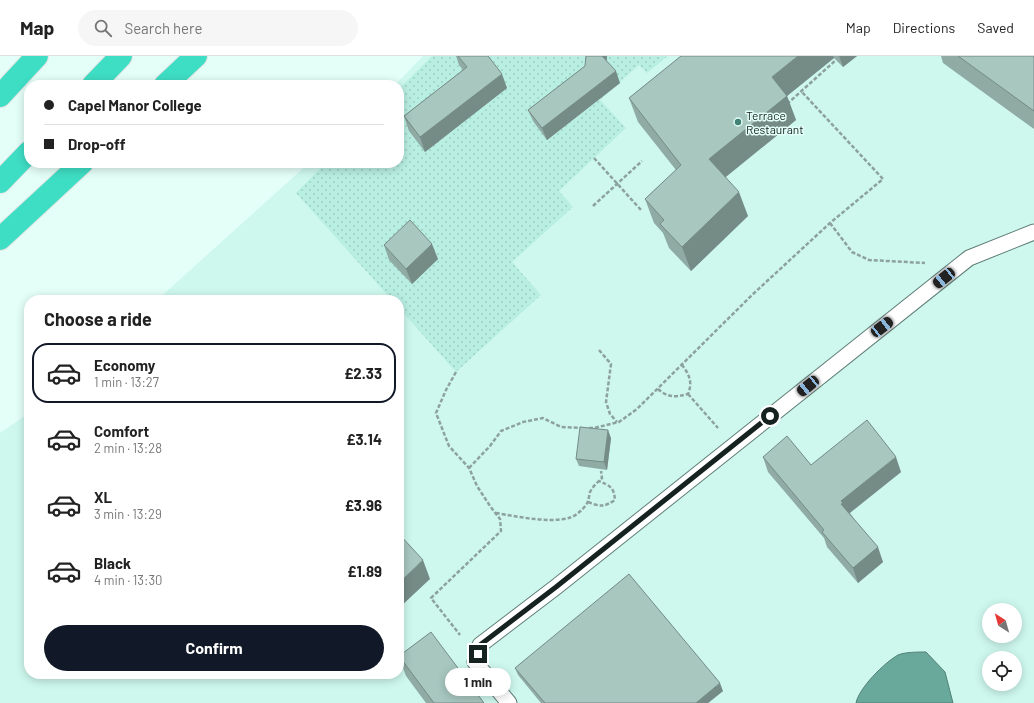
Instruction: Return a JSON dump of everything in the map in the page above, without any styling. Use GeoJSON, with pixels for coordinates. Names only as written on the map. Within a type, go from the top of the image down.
{"type":"FeatureCollection","features":[{"type":"Feature","properties":{"kind":"highway"},"geometry":{"type":"LineString","coordinates":[[0,96],[37,56]]}},
{"type":"Feature","properties":{"kind":"highway"},"geometry":{"type":"LineString","coordinates":[[98,80],[121,56]]}},
{"type":"Feature","properties":{"kind":"highway"},"geometry":{"type":"LineString","coordinates":[[170,80],[196,56]]}},
{"type":"Feature","properties":{"kind":"highway"},"geometry":{"type":"LineString","coordinates":[[0,182],[24,157]]}},
{"type":"Feature","properties":{"kind":"highway"},"geometry":{"type":"LineString","coordinates":[[0,239],[77,168]]}},
{"type":"Feature","properties":{"kind":"lane"},"geometry":{"type":"LineString","coordinates":[[509,703],[476,662],[480,645],[556,587],[969,258],[1034,232]]}},
{"type":"Feature","properties":{"kind":"path"},"geometry":{"type":"LineString","coordinates":[[784,106],[836,60]]}},
{"type":"Feature","properties":{"kind":"path"},"geometry":{"type":"LineString","coordinates":[[469,468],[490,446],[501,431],[523,422],[543,418],[561,427],[595,428],[617,422],[637,409],[752,295],[830,223],[883,179],[801,91]]}},
{"type":"Feature","properties":{"kind":"path"},"geometry":{"type":"LineString","coordinates":[[594,158],[641,210]]}},
{"type":"Feature","properties":{"kind":"path"},"geometry":{"type":"LineString","coordinates":[[593,206],[642,161]]}},
{"type":"Feature","properties":{"kind":"path"},"geometry":{"type":"LineString","coordinates":[[830,223],[852,252],[869,260],[919,263],[926,262]]}},
{"type":"Feature","properties":{"kind":"path"},"geometry":{"type":"LineString","coordinates":[[599,350],[611,364],[606,402],[610,414],[617,422]]}},
{"type":"Feature","properties":{"kind":"path"},"geometry":{"type":"LineString","coordinates":[[682,365],[689,374],[690,389],[688,394]]}},
{"type":"Feature","properties":{"kind":"path"},"geometry":{"type":"LineString","coordinates":[[456,372],[436,413],[450,446],[469,468],[477,486],[500,519],[501,531],[431,598],[462,638],[480,645]]}},
{"type":"Feature","properties":{"kind":"path"},"geometry":{"type":"LineString","coordinates":[[658,389],[668,396],[676,397],[688,394]]}},
{"type":"Feature","properties":{"kind":"path"},"geometry":{"type":"LineString","coordinates":[[688,394],[733,446]]}},
{"type":"Feature","properties":{"kind":"path"},"geometry":{"type":"LineString","coordinates":[[594,432],[595,428]]}},
{"type":"Feature","properties":{"kind":"path"},"geometry":{"type":"LineString","coordinates":[[495,513],[525,518],[560,520],[570,518],[578,514],[588,502],[590,493],[602,478],[601,471]]}},
{"type":"Feature","properties":{"kind":"path"},"geometry":{"type":"LineString","coordinates":[[588,502],[598,506],[607,506],[615,500],[614,492],[610,486],[599,481]]}},
{"type":"Feature","properties":{"kind":"shaded area"},"geometry":{"type":"Polygon","coordinates":[[[423,56],[1034,56],[1034,703],[0,703],[0,433],[24,416],[24,679],[404,679],[404,295],[163,295],[303,168],[404,168],[404,80],[400,80],[423,56]]]}},
{"type":"Feature","properties":{"kind":"shaded area"},"geometry":{"type":"Polygon","coordinates":[[[432,56],[668,56],[647,73],[639,65],[600,100],[626,128],[559,191],[573,207],[512,262],[541,295],[456,372],[404,314],[404,295],[388,295],[296,193],[321,168],[404,168],[404,84],[432,56]]]}},
{"type":"Feature","properties":{"kind":"shaded area"},"geometry":{"type":"Polygon","coordinates":[[[926,652],[945,672],[953,703],[856,703],[867,683],[892,659],[904,653],[926,652]]]}},
{"type":"Feature","properties":{"kind":"building"},"geometry":{"type":"Polygon","coordinates":[[[458,56],[488,56],[502,74],[420,137],[404,116],[467,67],[458,56]]]}},
{"type":"Feature","properties":{"kind":"building"},"geometry":{"type":"Polygon","coordinates":[[[586,56],[602,56],[616,71],[542,128],[528,110],[585,66],[586,56]]]}},
{"type":"Feature","properties":{"kind":"building"},"geometry":{"type":"Polygon","coordinates":[[[681,56],[798,56],[772,77],[787,96],[709,159],[739,192],[682,247],[660,224],[664,220],[645,199],[681,165],[629,98],[681,56]]]}},
{"type":"Feature","properties":{"kind":"building"},"geometry":{"type":"Polygon","coordinates":[[[958,56],[1034,56],[1034,111],[958,56]]]}},
{"type":"Feature","properties":{"kind":"building"},"geometry":{"type":"Polygon","coordinates":[[[410,220],[432,244],[406,269],[384,245],[410,220]]]}},
{"type":"Feature","properties":{"kind":"building"},"geometry":{"type":"Polygon","coordinates":[[[867,420],[896,457],[841,501],[843,503],[841,504],[878,547],[853,568],[822,532],[824,530],[763,457],[787,436],[811,465],[867,420]]]}},
{"type":"Feature","properties":{"kind":"building"},"geometry":{"type":"Polygon","coordinates":[[[580,427],[608,430],[604,462],[576,459],[580,427]]]}},
{"type":"Feature","properties":{"kind":"building"},"geometry":{"type":"Polygon","coordinates":[[[404,539],[423,560],[404,578],[404,539]]]}},
{"type":"Feature","properties":{"kind":"building"},"geometry":{"type":"Polygon","coordinates":[[[629,574],[720,683],[696,703],[545,703],[515,668],[629,574]]]}},
{"type":"Feature","properties":{"kind":"building"},"geometry":{"type":"Polygon","coordinates":[[[431,632],[484,703],[434,703],[404,663],[404,652],[431,632]]]}},
{"type":"Feature","properties":{"kind":"place","name":"Terrace Restaurant"},"geometry":{"type":"Point","coordinates":[738,122]}},
{"type":"Feature","properties":{"kind":"route"},"geometry":{"type":"LineString","coordinates":[[478,654],[480,645],[556,587],[770,416]]}}]}
